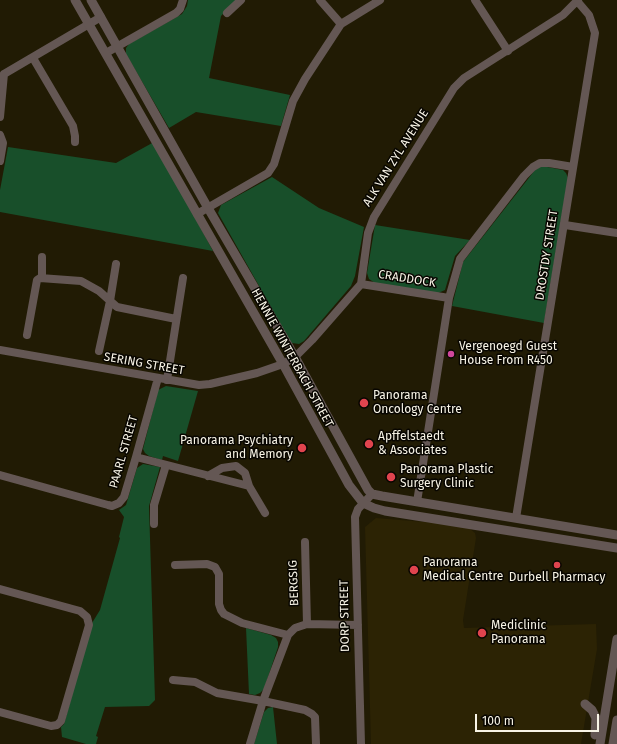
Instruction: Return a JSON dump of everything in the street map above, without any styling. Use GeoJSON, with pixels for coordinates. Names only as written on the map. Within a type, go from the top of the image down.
{"type":"FeatureCollection","features":[{"type":"Feature","properties":{"kind":"street","name":"HENNIE WINTERBACH STREET"},"geometry":{"type":"LineString","coordinates":[[75,0],[283,364],[349,485],[363,502],[385,511],[617,548]]}},
{"type":"Feature","properties":{"kind":"street","name":"HENNIE WINTERBACH STREET"},"geometry":{"type":"LineString","coordinates":[[91,0],[208,208],[295,357],[364,486],[372,494]]}},
{"type":"Feature","properties":{"kind":"street"},"geometry":{"type":"LineString","coordinates":[[106,53],[176,13],[180,9],[184,0]]}},
{"type":"Feature","properties":{"kind":"street"},"geometry":{"type":"LineString","coordinates":[[227,12],[241,0]]}},
{"type":"Feature","properties":{"kind":"street"},"geometry":{"type":"LineString","coordinates":[[320,0],[341,24]]}},
{"type":"Feature","properties":{"kind":"street"},"geometry":{"type":"LineString","coordinates":[[197,214],[263,177],[271,168],[274,164],[295,97],[341,24],[380,0]]}},
{"type":"Feature","properties":{"kind":"street"},"geometry":{"type":"LineString","coordinates":[[475,0],[508,51]]}},
{"type":"Feature","properties":{"kind":"street","name":"ALK VAN ZYL AVENUE"},"geometry":{"type":"LineString","coordinates":[[361,284],[368,233],[372,221],[444,103],[458,83],[563,14],[577,0]]}},
{"type":"Feature","properties":{"kind":"street","name":"DROSTDY STREET"},"geometry":{"type":"LineString","coordinates":[[516,518],[565,225],[595,33],[589,15],[577,0]]}},
{"type":"Feature","properties":{"kind":"street"},"geometry":{"type":"LineString","coordinates":[[0,117],[2,71],[33,58],[101,18]]}},
{"type":"Feature","properties":{"kind":"street"},"geometry":{"type":"LineString","coordinates":[[33,58],[73,126],[75,142]]}},
{"type":"Feature","properties":{"kind":"street"},"geometry":{"type":"LineString","coordinates":[[0,135],[3,143],[0,161]]}},
{"type":"Feature","properties":{"kind":"street"},"geometry":{"type":"LineString","coordinates":[[417,502],[449,298],[460,259],[533,167],[540,163],[549,163],[573,167]]}},
{"type":"Feature","properties":{"kind":"street"},"geometry":{"type":"LineString","coordinates":[[565,225],[617,233]]}},
{"type":"Feature","properties":{"kind":"street"},"geometry":{"type":"LineString","coordinates":[[42,257],[42,278]]}},
{"type":"Feature","properties":{"kind":"street"},"geometry":{"type":"LineString","coordinates":[[99,351],[110,301],[116,264]]}},
{"type":"Feature","properties":{"kind":"street"},"geometry":{"type":"LineString","coordinates":[[27,335],[37,280],[40,278],[80,281],[99,291],[117,307],[176,319]]}},
{"type":"Feature","properties":{"kind":"street"},"geometry":{"type":"LineString","coordinates":[[167,380],[183,278]]}},
{"type":"Feature","properties":{"kind":"street"},"geometry":{"type":"LineString","coordinates":[[283,364],[295,357],[312,340],[361,284]]}},
{"type":"Feature","properties":{"kind":"street","name":"CRADDOCK"},"geometry":{"type":"LineString","coordinates":[[361,284],[449,298]]}},
{"type":"Feature","properties":{"kind":"street","name":"SERING STREET"},"geometry":{"type":"LineString","coordinates":[[0,350],[167,380],[204,385],[257,373],[283,364]]}},
{"type":"Feature","properties":{"kind":"street","name":"PAARL STREET"},"geometry":{"type":"LineString","coordinates":[[0,475],[112,506],[119,503],[122,500],[136,457],[158,378]]}},
{"type":"Feature","properties":{"kind":"street"},"geometry":{"type":"LineString","coordinates":[[136,457],[249,486]]}},
{"type":"Feature","properties":{"kind":"street"},"geometry":{"type":"LineString","coordinates":[[154,524],[154,505],[166,465]]}},
{"type":"Feature","properties":{"kind":"street"},"geometry":{"type":"LineString","coordinates":[[208,476],[222,468],[236,466],[245,473],[249,486],[265,513]]}},
{"type":"Feature","properties":{"kind":"street"},"geometry":{"type":"LineString","coordinates":[[372,494],[617,535]]}},
{"type":"Feature","properties":{"kind":"street","name":"DORP STREET"},"geometry":{"type":"LineString","coordinates":[[361,744],[355,517],[363,502],[372,494]]}},
{"type":"Feature","properties":{"kind":"street","name":"BERGSIG"},"geometry":{"type":"LineString","coordinates":[[305,542],[307,624]]}},
{"type":"Feature","properties":{"kind":"street"},"geometry":{"type":"LineString","coordinates":[[175,565],[207,564],[215,567],[219,574],[219,604],[224,614],[242,623],[288,635]]}},
{"type":"Feature","properties":{"kind":"street"},"geometry":{"type":"LineString","coordinates":[[0,589],[80,611],[87,617],[89,626],[62,721],[57,725],[51,726],[0,712]]}},
{"type":"Feature","properties":{"kind":"street"},"geometry":{"type":"LineString","coordinates":[[250,744],[263,701],[288,635],[295,628],[307,624],[358,624]]}},
{"type":"Feature","properties":{"kind":"street"},"geometry":{"type":"LineString","coordinates":[[600,744],[617,639]]}},
{"type":"Feature","properties":{"kind":"street"},"geometry":{"type":"LineString","coordinates":[[173,680],[194,682],[217,693],[305,710],[315,717],[316,744]]}},
{"type":"Feature","properties":{"kind":"street"},"geometry":{"type":"LineString","coordinates":[[585,704],[592,710],[596,718],[594,744]]}},
{"type":"Feature","properties":{"kind":"street"},"geometry":{"type":"LineString","coordinates":[[613,744],[617,720]]}},
{"type":"Feature","properties":{"kind":"shaded area","name":"Mediclinic Panorama"},"geometry":{"type":"Polygon","coordinates":[[[376,518],[437,523],[469,528],[475,533],[476,538],[463,620],[464,628],[596,624],[597,649],[581,744],[371,744],[365,527],[376,518]]]}},
{"type":"Feature","properties":{"kind":"green space"},"geometry":{"type":"Polygon","coordinates":[[[188,0],[236,0],[221,16],[209,78],[290,95],[281,126],[196,112],[169,128],[126,54],[126,48],[129,44],[182,14],[187,6],[188,0]]]}},
{"type":"Feature","properties":{"kind":"green space"},"geometry":{"type":"Polygon","coordinates":[[[154,142],[213,251],[0,212],[0,190],[8,147],[116,163],[154,142]]]}},
{"type":"Feature","properties":{"kind":"green space"},"geometry":{"type":"Polygon","coordinates":[[[542,166],[563,170],[568,178],[544,323],[452,306],[463,262],[535,170],[542,166]]]}},
{"type":"Feature","properties":{"kind":"green space"},"geometry":{"type":"Polygon","coordinates":[[[272,177],[319,208],[364,227],[355,276],[351,286],[304,341],[299,344],[292,343],[290,341],[218,213],[221,205],[272,177]]]}},
{"type":"Feature","properties":{"kind":"green space"},"geometry":{"type":"Polygon","coordinates":[[[375,225],[470,240],[455,256],[445,290],[438,293],[375,283],[369,279],[367,273],[375,225]]]}},
{"type":"Feature","properties":{"kind":"green space"},"geometry":{"type":"Polygon","coordinates":[[[166,386],[198,391],[178,461],[163,456],[162,460],[149,456],[143,449],[158,390],[166,386]]]}},
{"type":"Feature","properties":{"kind":"green space"},"geometry":{"type":"Polygon","coordinates":[[[143,464],[160,467],[149,506],[155,700],[149,706],[105,707],[96,736],[98,737],[96,744],[86,744],[62,737],[61,727],[64,724],[92,623],[100,610],[120,538],[124,517],[119,510],[126,505],[137,468],[143,464]]]}},
{"type":"Feature","properties":{"kind":"green space"},"geometry":{"type":"Polygon","coordinates":[[[246,628],[271,635],[276,638],[278,642],[278,647],[264,689],[255,695],[249,694],[246,628]]]}},
{"type":"Feature","properties":{"kind":"green space"},"geometry":{"type":"Polygon","coordinates":[[[273,707],[277,744],[254,744],[264,712],[268,708],[273,707]]]}},
{"type":"Feature","properties":{"kind":"place","name":"Vergenoegd Guest House From R450"},"geometry":{"type":"Point","coordinates":[451,354]}},
{"type":"Feature","properties":{"kind":"place","name":"Panorama Oncology Centre"},"geometry":{"type":"Point","coordinates":[364,403]}},
{"type":"Feature","properties":{"kind":"place","name":"Apffelstaedt & Associates"},"geometry":{"type":"Point","coordinates":[369,444]}},
{"type":"Feature","properties":{"kind":"place","name":"Panorama Psychiatry and Memory"},"geometry":{"type":"Point","coordinates":[302,448]}},
{"type":"Feature","properties":{"kind":"place","name":"Panorama Plastic Surgery Clinic"},"geometry":{"type":"Point","coordinates":[391,477]}},
{"type":"Feature","properties":{"kind":"place","name":"Durbell Pharmacy"},"geometry":{"type":"Point","coordinates":[557,565]}},
{"type":"Feature","properties":{"kind":"place","name":"Panorama Medical Centre"},"geometry":{"type":"Point","coordinates":[414,570]}},
{"type":"Feature","properties":{"kind":"place","name":"Mediclinic Panorama"},"geometry":{"type":"Point","coordinates":[482,633]}}]}
